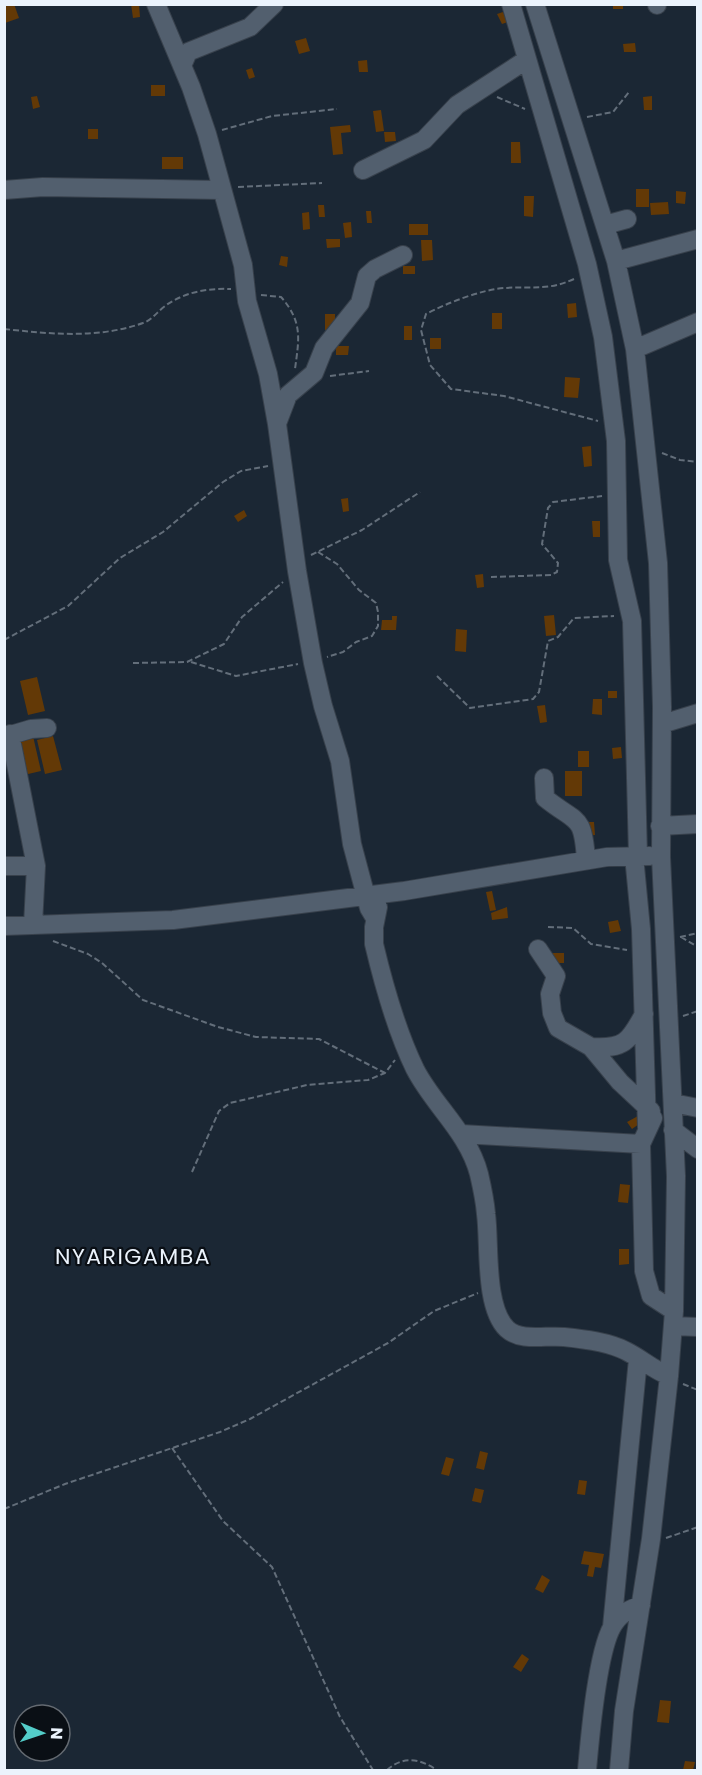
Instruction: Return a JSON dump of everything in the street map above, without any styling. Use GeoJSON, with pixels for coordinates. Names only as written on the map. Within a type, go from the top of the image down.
{"type":"FeatureCollection","features":[{"type":"Feature","properties":{"kind":"street"},"geometry":{"type":"LineString","coordinates":[[156,4],[207,134],[220,189],[243,265],[246,294],[268,374],[278,424],[297,567],[313,662],[322,706],[340,761],[352,844],[375,918]]}},
{"type":"Feature","properties":{"kind":"street"},"geometry":{"type":"LineString","coordinates":[[182,66],[188,52],[250,27],[274,4]]}},
{"type":"Feature","properties":{"kind":"street"},"geometry":{"type":"LineString","coordinates":[[511,4],[542,117],[589,272],[602,328],[615,426],[618,560],[632,616],[636,856],[642,948],[643,1016],[656,1125],[644,1271],[651,1296],[674,1319],[698,1327]]}},
{"type":"Feature","properties":{"kind":"street"},"geometry":{"type":"LineString","coordinates":[[535,4],[616,261],[635,350],[644,451],[658,563],[662,724],[661,856],[674,937],[667,970],[673,1103],[656,1125]]}},
{"type":"Feature","properties":{"kind":"street"},"geometry":{"type":"LineString","coordinates":[[363,170],[424,140],[458,105],[526,60]]}},
{"type":"Feature","properties":{"kind":"street"},"geometry":{"type":"LineString","coordinates":[[5,190],[43,187],[220,189]]}},
{"type":"Feature","properties":{"kind":"street"},"geometry":{"type":"LineString","coordinates":[[605,225],[627,219]]}},
{"type":"Feature","properties":{"kind":"street"},"geometry":{"type":"LineString","coordinates":[[616,261],[698,239]]}},
{"type":"Feature","properties":{"kind":"street"},"geometry":{"type":"LineString","coordinates":[[278,424],[288,395],[314,374],[324,348],[360,303],[367,276],[375,269],[403,255]]}},
{"type":"Feature","properties":{"kind":"street"},"geometry":{"type":"LineString","coordinates":[[635,350],[698,322]]}},
{"type":"Feature","properties":{"kind":"street"},"geometry":{"type":"LineString","coordinates":[[662,724],[698,713]]}},
{"type":"Feature","properties":{"kind":"street"},"geometry":{"type":"LineString","coordinates":[[34,925],[36,866],[13,787],[7,735],[47,728]]}},
{"type":"Feature","properties":{"kind":"street"},"geometry":{"type":"LineString","coordinates":[[544,778],[544,798],[576,819],[583,829],[586,860]]}},
{"type":"Feature","properties":{"kind":"street"},"geometry":{"type":"LineString","coordinates":[[660,826],[698,824]]}},
{"type":"Feature","properties":{"kind":"street"},"geometry":{"type":"LineString","coordinates":[[4,926],[172,920],[394,892],[586,860],[661,856]]}},
{"type":"Feature","properties":{"kind":"street"},"geometry":{"type":"LineString","coordinates":[[4,866],[36,866]]}},
{"type":"Feature","properties":{"kind":"street"},"geometry":{"type":"LineString","coordinates":[[394,892],[379,907],[375,918],[374,944],[404,1041],[416,1070],[461,1134],[478,1172],[484,1201],[496,1312],[505,1327],[513,1334],[585,1340],[625,1351],[649,1368],[669,1376]]}},
{"type":"Feature","properties":{"kind":"street"},"geometry":{"type":"LineString","coordinates":[[538,949],[556,976],[550,994],[558,1028],[591,1047],[656,1125],[676,1176],[674,1319],[669,1376],[651,1539],[624,1711],[619,1770]]}},
{"type":"Feature","properties":{"kind":"street"},"geometry":{"type":"LineString","coordinates":[[591,1047],[617,1047],[627,1042],[667,970]]}},
{"type":"Feature","properties":{"kind":"street"},"geometry":{"type":"LineString","coordinates":[[673,1103],[698,1108]]}},
{"type":"Feature","properties":{"kind":"street"},"geometry":{"type":"LineString","coordinates":[[461,1134],[656,1125],[698,1149]]}},
{"type":"Feature","properties":{"kind":"street"},"geometry":{"type":"LineString","coordinates":[[612,1627],[638,1359]]}},
{"type":"Feature","properties":{"kind":"street"},"geometry":{"type":"LineString","coordinates":[[587,1770],[605,1643],[612,1627],[624,1612],[641,1605]]}},
{"type":"Feature","properties":{"kind":"street"},"geometry":{"type":"LineString","coordinates":[[624,1711],[632,1770]]}},
{"type":"Feature","properties":{"kind":"path"},"geometry":{"type":"LineString","coordinates":[[580,4],[607,5]]}},
{"type":"Feature","properties":{"kind":"path"},"geometry":{"type":"LineString","coordinates":[[481,90],[542,117]]}},
{"type":"Feature","properties":{"kind":"path"},"geometry":{"type":"LineString","coordinates":[[572,119],[607,115],[629,92]]}},
{"type":"Feature","properties":{"kind":"path"},"geometry":{"type":"LineString","coordinates":[[207,134],[272,116],[337,109]]}},
{"type":"Feature","properties":{"kind":"path"},"geometry":{"type":"LineString","coordinates":[[220,189],[322,183]]}},
{"type":"Feature","properties":{"kind":"path"},"geometry":{"type":"LineString","coordinates":[[589,272],[556,287],[505,288],[460,298],[426,314],[421,330],[430,365],[452,388],[504,396],[615,426]]}},
{"type":"Feature","properties":{"kind":"path"},"geometry":{"type":"LineString","coordinates":[[4,329],[60,334],[99,334],[143,323],[177,298],[206,288],[246,294],[277,295],[285,301],[297,322],[299,334],[288,395]]}},
{"type":"Feature","properties":{"kind":"path"},"geometry":{"type":"LineString","coordinates":[[644,451],[698,462]]}},
{"type":"Feature","properties":{"kind":"path"},"geometry":{"type":"LineString","coordinates":[[4,640],[68,606],[120,558],[163,532],[223,482],[241,471],[283,463]]}},
{"type":"Feature","properties":{"kind":"path"},"geometry":{"type":"LineString","coordinates":[[189,661],[224,644],[242,617],[297,567],[318,552],[362,530],[420,492]]}},
{"type":"Feature","properties":{"kind":"path"},"geometry":{"type":"LineString","coordinates":[[491,577],[555,574],[559,570],[558,563],[542,544],[550,505],[561,501],[616,495]]}},
{"type":"Feature","properties":{"kind":"path"},"geometry":{"type":"LineString","coordinates":[[133,663],[189,661],[236,676],[286,664],[313,662],[343,652],[356,642],[372,636],[378,626],[376,603],[359,590],[337,564],[318,552]]}},
{"type":"Feature","properties":{"kind":"path"},"geometry":{"type":"LineString","coordinates":[[437,676],[470,708],[533,699],[539,692],[545,644],[558,637],[571,620],[577,617],[632,616]]}},
{"type":"Feature","properties":{"kind":"path"},"geometry":{"type":"LineString","coordinates":[[34,925],[43,936],[88,954],[110,968],[143,1000],[218,1027],[256,1037],[319,1039],[384,1073]]}},
{"type":"Feature","properties":{"kind":"path"},"geometry":{"type":"LineString","coordinates":[[549,927],[573,928],[591,944],[602,947],[625,950],[642,948]]}},
{"type":"Feature","properties":{"kind":"path"},"geometry":{"type":"LineString","coordinates":[[674,937],[698,933]]}},
{"type":"Feature","properties":{"kind":"path"},"geometry":{"type":"LineString","coordinates":[[674,937],[698,947]]}},
{"type":"Feature","properties":{"kind":"path"},"geometry":{"type":"LineString","coordinates":[[192,1172],[219,1111],[230,1103],[307,1085],[368,1080],[384,1073],[399,1055],[404,1041]]}},
{"type":"Feature","properties":{"kind":"path"},"geometry":{"type":"LineString","coordinates":[[4,1509],[65,1484],[220,1432],[291,1399],[336,1370],[388,1343],[434,1311],[479,1293],[491,1282]]}},
{"type":"Feature","properties":{"kind":"path"},"geometry":{"type":"LineString","coordinates":[[172,1448],[223,1521],[272,1567],[340,1717],[373,1770]]}},
{"type":"Feature","properties":{"kind":"path"},"geometry":{"type":"LineString","coordinates":[[651,1539],[664,1538],[698,1527]]}},
{"type":"Feature","properties":{"kind":"path"},"geometry":{"type":"LineString","coordinates":[[387,1770],[409,1759],[423,1761],[437,1770]]}},
{"type":"Feature","properties":{"kind":"building"},"geometry":{"type":"Polygon","coordinates":[[[4,4],[14,4],[19,18],[5,23],[4,4]]]}},
{"type":"Feature","properties":{"kind":"building"},"geometry":{"type":"Polygon","coordinates":[[[131,4],[139,4],[140,17],[133,18],[131,4]]]}},
{"type":"Feature","properties":{"kind":"building"},"geometry":{"type":"Polygon","coordinates":[[[613,4],[623,4],[623,9],[613,9],[613,4]]]}},
{"type":"Feature","properties":{"kind":"building"},"geometry":{"type":"Polygon","coordinates":[[[503,12],[508,22],[502,24],[497,14],[503,12]]]}},
{"type":"Feature","properties":{"kind":"building"},"geometry":{"type":"Polygon","coordinates":[[[306,38],[310,51],[299,54],[295,41],[306,38]]]}},
{"type":"Feature","properties":{"kind":"building"},"geometry":{"type":"Polygon","coordinates":[[[635,43],[636,52],[624,52],[623,44],[635,43]]]}},
{"type":"Feature","properties":{"kind":"building"},"geometry":{"type":"Polygon","coordinates":[[[367,60],[368,72],[359,72],[358,61],[367,60]]]}},
{"type":"Feature","properties":{"kind":"building"},"geometry":{"type":"Polygon","coordinates":[[[252,68],[255,77],[249,79],[246,70],[252,68]]]}},
{"type":"Feature","properties":{"kind":"building"},"geometry":{"type":"Polygon","coordinates":[[[151,85],[165,85],[165,96],[151,96],[151,85]]]}},
{"type":"Feature","properties":{"kind":"building"},"geometry":{"type":"Polygon","coordinates":[[[37,96],[40,107],[33,109],[31,97],[37,96]]]}},
{"type":"Feature","properties":{"kind":"building"},"geometry":{"type":"Polygon","coordinates":[[[652,96],[652,110],[644,110],[643,97],[652,96]]]}},
{"type":"Feature","properties":{"kind":"building"},"geometry":{"type":"Polygon","coordinates":[[[381,110],[384,131],[376,132],[373,111],[381,110]]]}},
{"type":"Feature","properties":{"kind":"building"},"geometry":{"type":"Polygon","coordinates":[[[350,125],[351,132],[341,133],[343,154],[333,155],[330,127],[350,125]]]}},
{"type":"Feature","properties":{"kind":"building"},"geometry":{"type":"Polygon","coordinates":[[[88,129],[98,129],[98,139],[88,139],[88,129]]]}},
{"type":"Feature","properties":{"kind":"building"},"geometry":{"type":"Polygon","coordinates":[[[384,132],[395,132],[396,141],[385,142],[384,132]]]}},
{"type":"Feature","properties":{"kind":"building"},"geometry":{"type":"Polygon","coordinates":[[[511,142],[520,142],[521,163],[511,163],[511,142]]]}},
{"type":"Feature","properties":{"kind":"building"},"geometry":{"type":"Polygon","coordinates":[[[162,157],[183,157],[183,169],[162,169],[162,157]]]}},
{"type":"Feature","properties":{"kind":"building"},"geometry":{"type":"Polygon","coordinates":[[[636,189],[649,189],[649,207],[636,207],[636,189]]]}},
{"type":"Feature","properties":{"kind":"building"},"geometry":{"type":"Polygon","coordinates":[[[676,191],[686,192],[685,204],[676,203],[676,191]]]}},
{"type":"Feature","properties":{"kind":"building"},"geometry":{"type":"Polygon","coordinates":[[[524,196],[534,196],[533,217],[524,216],[524,196]]]}},
{"type":"Feature","properties":{"kind":"building"},"geometry":{"type":"Polygon","coordinates":[[[668,202],[669,214],[651,215],[650,203],[668,202]]]}},
{"type":"Feature","properties":{"kind":"building"},"geometry":{"type":"Polygon","coordinates":[[[318,205],[324,205],[325,217],[319,217],[318,205]]]}},
{"type":"Feature","properties":{"kind":"building"},"geometry":{"type":"Polygon","coordinates":[[[366,211],[371,211],[372,223],[367,223],[366,211]]]}},
{"type":"Feature","properties":{"kind":"building"},"geometry":{"type":"Polygon","coordinates":[[[309,212],[310,229],[303,230],[302,213],[309,212]]]}},
{"type":"Feature","properties":{"kind":"building"},"geometry":{"type":"Polygon","coordinates":[[[351,222],[352,237],[345,238],[343,223],[351,222]]]}},
{"type":"Feature","properties":{"kind":"building"},"geometry":{"type":"Polygon","coordinates":[[[409,224],[428,224],[428,235],[409,235],[409,224]]]}},
{"type":"Feature","properties":{"kind":"building"},"geometry":{"type":"Polygon","coordinates":[[[326,239],[340,239],[340,247],[327,248],[326,239]]]}},
{"type":"Feature","properties":{"kind":"building"},"geometry":{"type":"Polygon","coordinates":[[[421,240],[432,240],[433,260],[422,261],[421,240]]]}},
{"type":"Feature","properties":{"kind":"building"},"geometry":{"type":"Polygon","coordinates":[[[281,256],[288,257],[287,267],[279,265],[281,256]]]}},
{"type":"Feature","properties":{"kind":"building"},"geometry":{"type":"Polygon","coordinates":[[[403,266],[415,266],[415,274],[403,274],[403,266]]]}},
{"type":"Feature","properties":{"kind":"building"},"geometry":{"type":"Polygon","coordinates":[[[576,303],[577,317],[568,318],[567,304],[576,303]]]}},
{"type":"Feature","properties":{"kind":"building"},"geometry":{"type":"Polygon","coordinates":[[[492,313],[502,313],[502,329],[492,329],[492,313]]]}},
{"type":"Feature","properties":{"kind":"building"},"geometry":{"type":"Polygon","coordinates":[[[325,314],[335,314],[335,330],[325,330],[325,314]]]}},
{"type":"Feature","properties":{"kind":"building"},"geometry":{"type":"Polygon","coordinates":[[[404,326],[412,326],[412,340],[404,340],[404,326]]]}},
{"type":"Feature","properties":{"kind":"building"},"geometry":{"type":"Polygon","coordinates":[[[430,338],[441,338],[441,349],[430,349],[430,338]]]}},
{"type":"Feature","properties":{"kind":"building"},"geometry":{"type":"Polygon","coordinates":[[[336,346],[349,346],[348,355],[336,355],[336,346]]]}},
{"type":"Feature","properties":{"kind":"building"},"geometry":{"type":"Polygon","coordinates":[[[565,377],[580,378],[578,398],[564,397],[565,377]]]}},
{"type":"Feature","properties":{"kind":"building"},"geometry":{"type":"Polygon","coordinates":[[[591,446],[592,466],[584,467],[582,447],[591,446]]]}},
{"type":"Feature","properties":{"kind":"building"},"geometry":{"type":"Polygon","coordinates":[[[348,498],[349,511],[343,512],[341,499],[348,498]]]}},
{"type":"Feature","properties":{"kind":"building"},"geometry":{"type":"Polygon","coordinates":[[[244,510],[247,516],[238,522],[234,516],[244,510]]]}},
{"type":"Feature","properties":{"kind":"building"},"geometry":{"type":"Polygon","coordinates":[[[592,521],[600,521],[600,537],[593,537],[592,521]]]}},
{"type":"Feature","properties":{"kind":"building"},"geometry":{"type":"Polygon","coordinates":[[[483,574],[484,587],[477,588],[475,575],[483,574]]]}},
{"type":"Feature","properties":{"kind":"building"},"geometry":{"type":"Polygon","coordinates":[[[554,615],[556,635],[546,636],[544,616],[554,615]]]}},
{"type":"Feature","properties":{"kind":"building"},"geometry":{"type":"Polygon","coordinates":[[[392,616],[397,616],[396,630],[381,630],[382,620],[392,620],[392,616]]]}},
{"type":"Feature","properties":{"kind":"building"},"geometry":{"type":"Polygon","coordinates":[[[456,629],[467,630],[466,652],[455,651],[456,629]]]}},
{"type":"Feature","properties":{"kind":"building"},"geometry":{"type":"Polygon","coordinates":[[[37,677],[45,711],[28,715],[20,681],[37,677]]]}},
{"type":"Feature","properties":{"kind":"building"},"geometry":{"type":"Polygon","coordinates":[[[608,691],[617,691],[617,698],[608,698],[608,691]]]}},
{"type":"Feature","properties":{"kind":"building"},"geometry":{"type":"Polygon","coordinates":[[[593,699],[602,699],[602,715],[592,714],[593,699]]]}},
{"type":"Feature","properties":{"kind":"building"},"geometry":{"type":"Polygon","coordinates":[[[545,705],[547,722],[540,723],[537,706],[545,705]]]}},
{"type":"Feature","properties":{"kind":"building"},"geometry":{"type":"Polygon","coordinates":[[[33,736],[41,771],[24,775],[16,740],[33,736]]]}},
{"type":"Feature","properties":{"kind":"building"},"geometry":{"type":"Polygon","coordinates":[[[53,736],[62,770],[45,774],[37,740],[53,736]]]}},
{"type":"Feature","properties":{"kind":"building"},"geometry":{"type":"Polygon","coordinates":[[[621,747],[622,758],[613,759],[612,748],[621,747]]]}},
{"type":"Feature","properties":{"kind":"building"},"geometry":{"type":"Polygon","coordinates":[[[578,751],[589,751],[589,767],[578,767],[578,751]]]}},
{"type":"Feature","properties":{"kind":"building"},"geometry":{"type":"Polygon","coordinates":[[[565,771],[582,771],[582,796],[565,796],[565,771]]]}},
{"type":"Feature","properties":{"kind":"building"},"geometry":{"type":"Polygon","coordinates":[[[585,822],[594,822],[595,835],[586,836],[585,822]]]}},
{"type":"Feature","properties":{"kind":"building"},"geometry":{"type":"Polygon","coordinates":[[[492,891],[496,910],[490,911],[486,892],[492,891]]]}},
{"type":"Feature","properties":{"kind":"building"},"geometry":{"type":"Polygon","coordinates":[[[507,907],[508,918],[492,920],[491,913],[507,907]]]}},
{"type":"Feature","properties":{"kind":"building"},"geometry":{"type":"Polygon","coordinates":[[[618,920],[621,931],[610,933],[608,922],[618,920]]]}},
{"type":"Feature","properties":{"kind":"building"},"geometry":{"type":"Polygon","coordinates":[[[551,953],[564,953],[564,963],[552,963],[551,953]]]}},
{"type":"Feature","properties":{"kind":"building"},"geometry":{"type":"Polygon","coordinates":[[[638,1116],[642,1122],[632,1129],[627,1122],[638,1116]]]}},
{"type":"Feature","properties":{"kind":"building"},"geometry":{"type":"Polygon","coordinates":[[[620,1184],[630,1185],[628,1203],[618,1202],[620,1184]]]}},
{"type":"Feature","properties":{"kind":"building"},"geometry":{"type":"Polygon","coordinates":[[[619,1249],[629,1249],[629,1264],[619,1265],[619,1249]]]}},
{"type":"Feature","properties":{"kind":"building"},"geometry":{"type":"Polygon","coordinates":[[[480,1451],[488,1453],[484,1470],[476,1468],[480,1451]]]}},
{"type":"Feature","properties":{"kind":"building"},"geometry":{"type":"Polygon","coordinates":[[[446,1457],[454,1459],[449,1476],[441,1474],[446,1457]]]}},
{"type":"Feature","properties":{"kind":"building"},"geometry":{"type":"Polygon","coordinates":[[[579,1480],[587,1481],[585,1495],[577,1494],[579,1480]]]}},
{"type":"Feature","properties":{"kind":"building"},"geometry":{"type":"Polygon","coordinates":[[[475,1488],[484,1490],[481,1503],[472,1501],[475,1488]]]}},
{"type":"Feature","properties":{"kind":"building"},"geometry":{"type":"Polygon","coordinates":[[[584,1551],[604,1554],[601,1568],[595,1567],[593,1577],[587,1576],[589,1565],[581,1564],[584,1551]]]}},
{"type":"Feature","properties":{"kind":"building"},"geometry":{"type":"Polygon","coordinates":[[[542,1575],[550,1580],[543,1593],[535,1589],[542,1575]]]}},
{"type":"Feature","properties":{"kind":"building"},"geometry":{"type":"Polygon","coordinates":[[[522,1654],[529,1659],[521,1672],[513,1667],[522,1654]]]}},
{"type":"Feature","properties":{"kind":"building"},"geometry":{"type":"Polygon","coordinates":[[[660,1700],[671,1701],[669,1723],[657,1722],[660,1700]]]}},
{"type":"Feature","properties":{"kind":"building"},"geometry":{"type":"Polygon","coordinates":[[[685,1761],[695,1762],[693,1770],[683,1770],[685,1761]]]}},
{"type":"Feature","properties":{"kind":"district","name":"NYARIGAMBA"},"geometry":{"type":"Point","coordinates":[133,1256]}}]}
